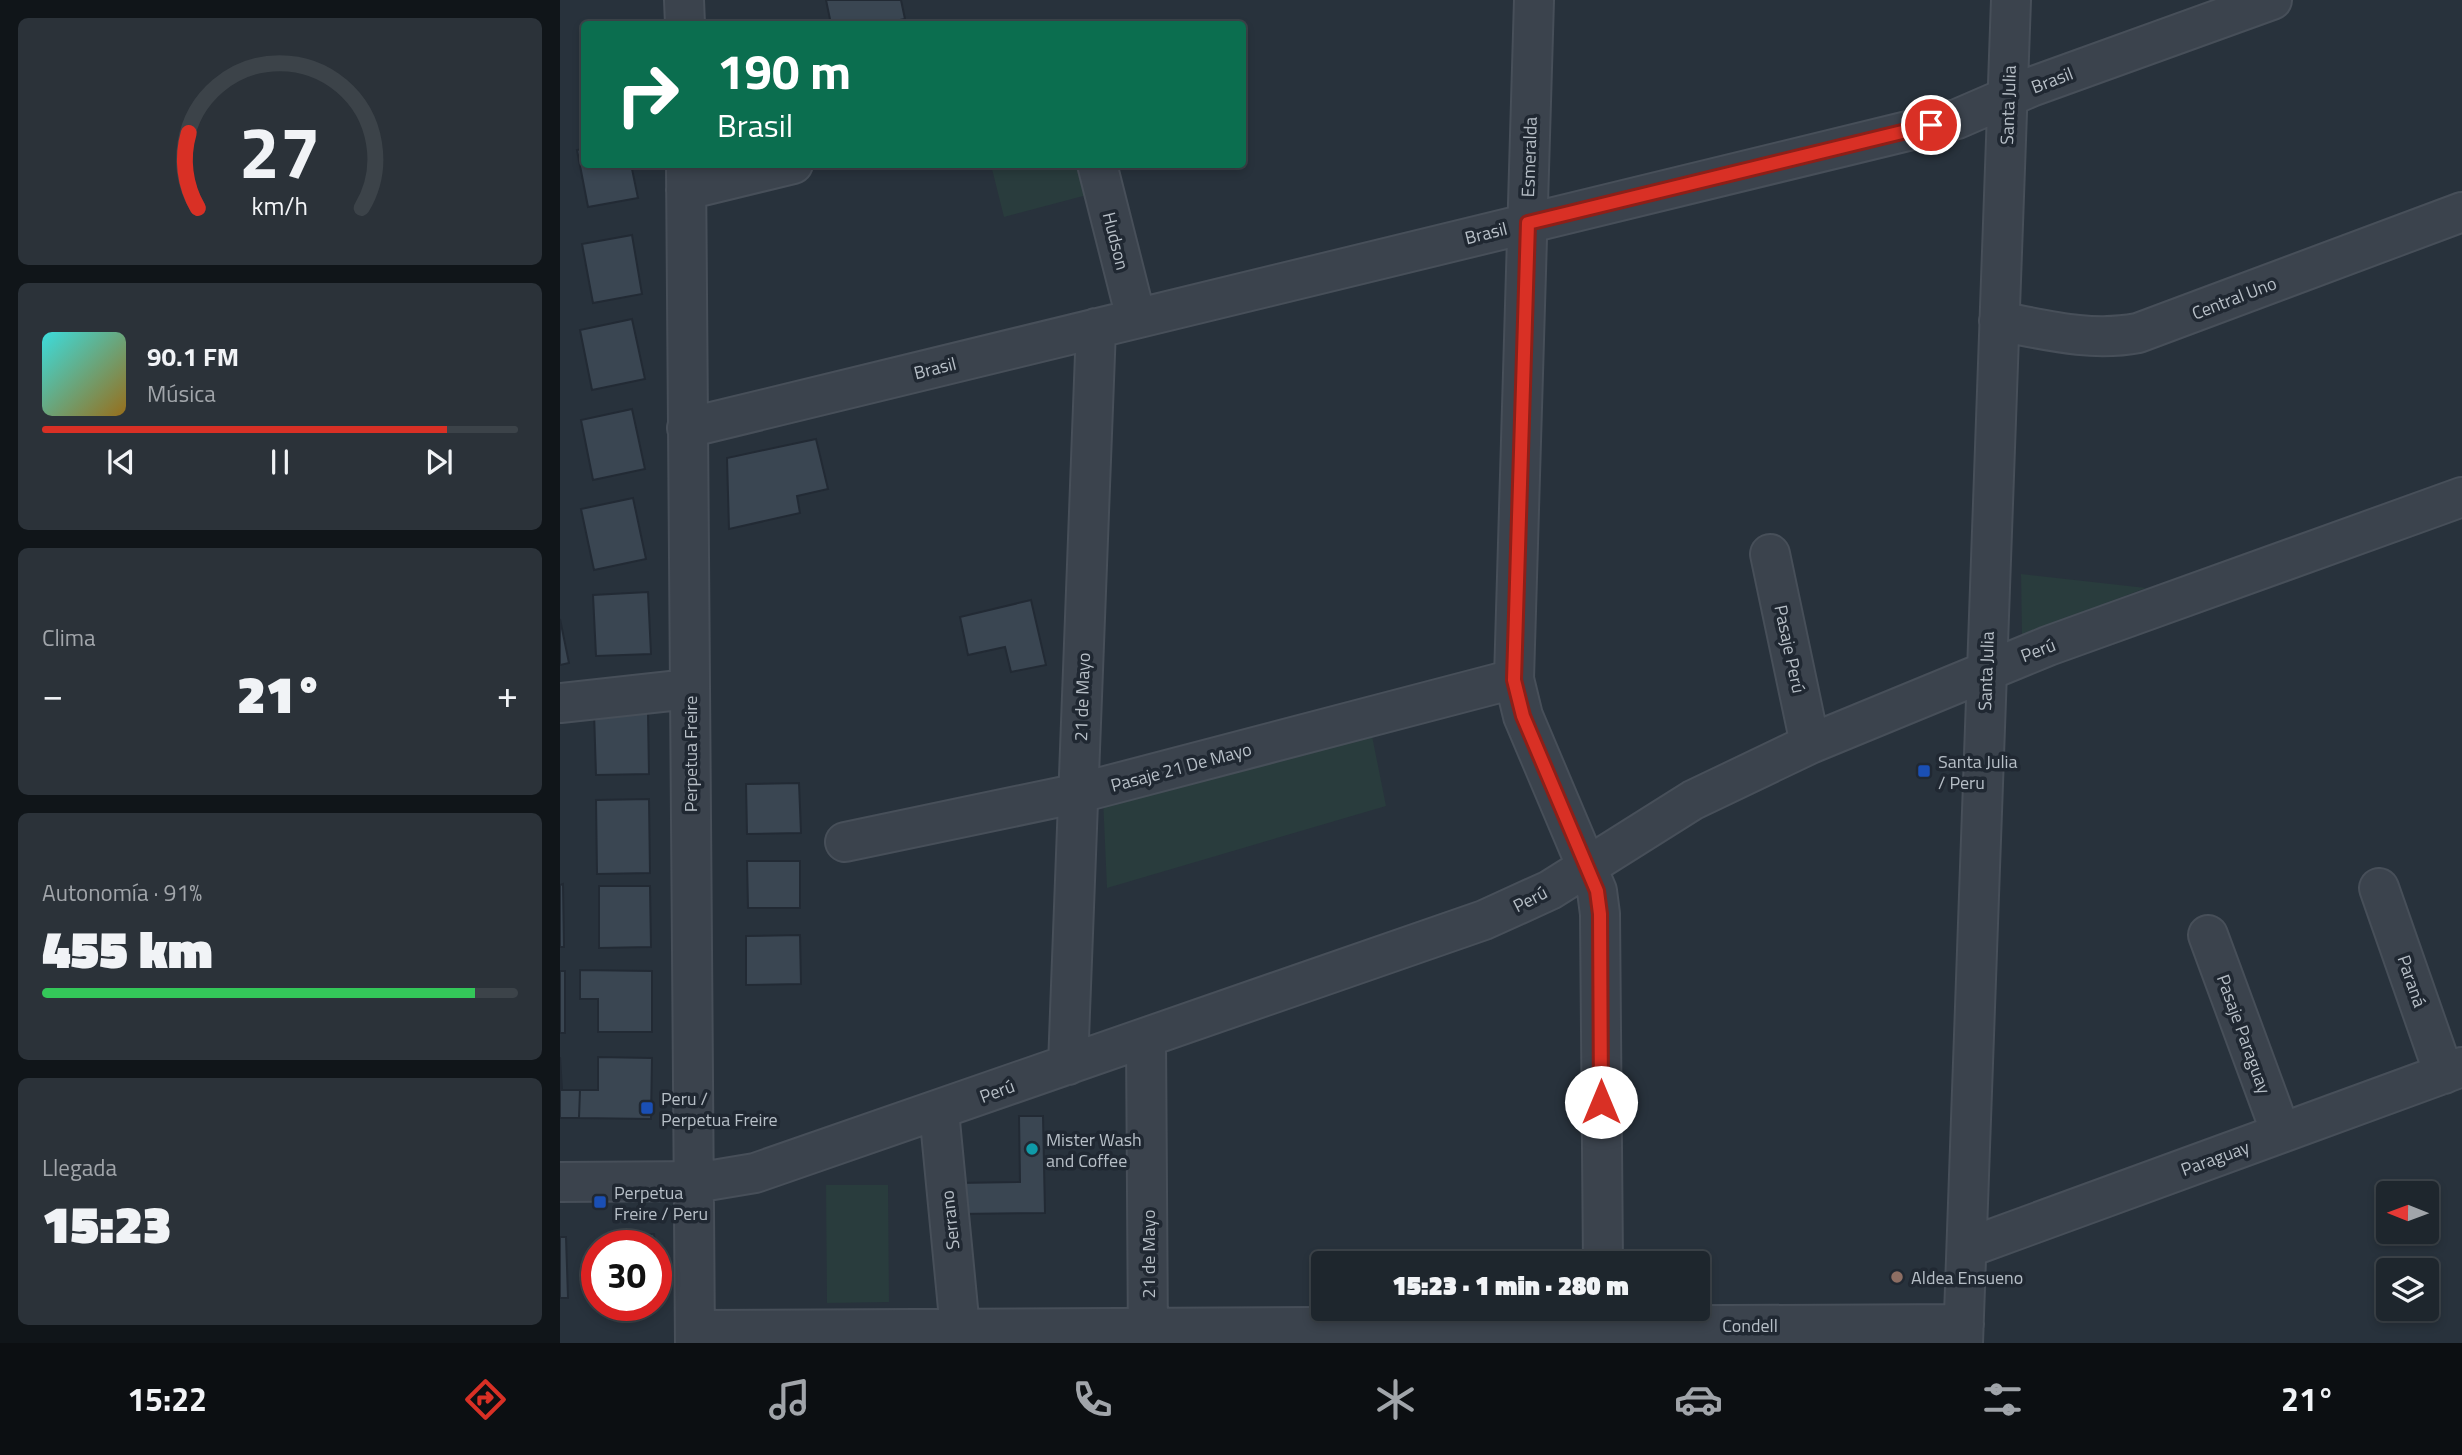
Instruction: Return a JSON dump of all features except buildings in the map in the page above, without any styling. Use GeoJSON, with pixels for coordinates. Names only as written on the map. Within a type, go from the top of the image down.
{"type":"FeatureCollection","features":[{"type":"Feature","properties":{"kind":"street"},"geometry":{"type":"LineString","coordinates":[[684,0],[685,21]]}},
{"type":"Feature","properties":{"kind":"street","name":"Esmeralda"},"geometry":{"type":"LineString","coordinates":[[1534,0],[1514,680],[1523,716],[1588,866],[1600,914],[1603,1251]]}},
{"type":"Feature","properties":{"kind":"street","name":"Santa Julia"},"geometry":{"type":"LineString","coordinates":[[1964,1334],[2011,0]]}},
{"type":"Feature","properties":{"kind":"street","name":"Brasil"},"geometry":{"type":"LineString","coordinates":[[687,428],[1957,119],[2031,87],[2272,0]]}},
{"type":"Feature","properties":{"kind":"street"},"geometry":{"type":"LineString","coordinates":[[686,177],[760,168]]}},
{"type":"Feature","properties":{"kind":"street","name":"Hudson"},"geometry":{"type":"LineString","coordinates":[[1098,168],[1136,318]]}},
{"type":"Feature","properties":{"kind":"street","name":"Perpetua Freire"},"geometry":{"type":"LineString","coordinates":[[686,177],[695,1337]]}},
{"type":"Feature","properties":{"kind":"street","name":"Central Uno"},"geometry":{"type":"LineString","coordinates":[[1999,321],[2082,336],[2138,333],[2462,212]]}},
{"type":"Feature","properties":{"kind":"street","name":"21 de Mayo"},"geometry":{"type":"LineString","coordinates":[[1068,1065],[1096,328]]}},
{"type":"Feature","properties":{"kind":"street","name":"Perú"},"geometry":{"type":"LineString","coordinates":[[560,1182],[725,1180],[755,1172],[939,1111],[1484,920],[1518,906],[1588,866],[1693,800],[1810,744],[1986,671],[2462,496]]}},
{"type":"Feature","properties":{"kind":"street","name":"Pasaje Perú"},"geometry":{"type":"LineString","coordinates":[[1770,554],[1810,744]]}},
{"type":"Feature","properties":{"kind":"street","name":"Pasaje 21 De Mayo"},"geometry":{"type":"LineString","coordinates":[[845,842],[1079,793],[1514,680]]}},
{"type":"Feature","properties":{"kind":"street"},"geometry":{"type":"LineString","coordinates":[[560,703],[689,689]]}},
{"type":"Feature","properties":{"kind":"street","name":"Paraná"},"geometry":{"type":"LineString","coordinates":[[2379,888],[2453,1070]]}},
{"type":"Feature","properties":{"kind":"street","name":"Pasaje Paraguay"},"geometry":{"type":"LineString","coordinates":[[2208,935],[2281,1133]]}},
{"type":"Feature","properties":{"kind":"street","name":"21 de Mayo"},"geometry":{"type":"LineString","coordinates":[[1146,1039],[1148,1336]]}},
{"type":"Feature","properties":{"kind":"street","name":"Paraguay"},"geometry":{"type":"LineString","coordinates":[[1967,1248],[2453,1070]]}},
{"type":"Feature","properties":{"kind":"street","name":"Serrano"},"geometry":{"type":"LineString","coordinates":[[939,1111],[960,1329]]}},
{"type":"Feature","properties":{"kind":"street","name":"Condell"},"geometry":{"type":"LineString","coordinates":[[695,1337],[960,1329],[1148,1336],[1603,1326],[1964,1334]]}},
{"type":"Feature","properties":{"kind":"shaded area"},"geometry":{"type":"Polygon","coordinates":[[[992,168],[1081,168],[1087,195],[1004,217],[992,168]]]}},
{"type":"Feature","properties":{"kind":"shaded area"},"geometry":{"type":"Polygon","coordinates":[[[2021,574],[2146,588],[2022,635],[2021,574]]]}},
{"type":"Feature","properties":{"kind":"shaded area"},"geometry":{"type":"Polygon","coordinates":[[[1371,731],[1386,806],[1107,888],[1103,798],[1371,731]]]}},
{"type":"Feature","properties":{"kind":"shaded area"},"geometry":{"type":"Polygon","coordinates":[[[826,1185],[888,1185],[889,1302],[827,1303],[826,1185]]]}},
{"type":"Feature","properties":{"kind":"place","name":"Santa Julia / Peru"},"geometry":{"type":"Point","coordinates":[1924,771]}},
{"type":"Feature","properties":{"kind":"place","name":"Peru / Perpetua Freire"},"geometry":{"type":"Point","coordinates":[647,1108]}},
{"type":"Feature","properties":{"kind":"place","name":"Mister Wash and Coffee"},"geometry":{"type":"Point","coordinates":[1032,1149]}},
{"type":"Feature","properties":{"kind":"place","name":"Perpetua Freire / Peru"},"geometry":{"type":"Point","coordinates":[600,1202]}},
{"type":"Feature","properties":{"kind":"place","name":"Aldea Ensueno"},"geometry":{"type":"Point","coordinates":[1897,1277]}},
{"type":"Feature","properties":{"kind":"route"},"geometry":{"type":"LineString","coordinates":[[1601,1102],[1600,914],[1597,891],[1523,716],[1514,680],[1528,223],[1931,125]]}}]}
